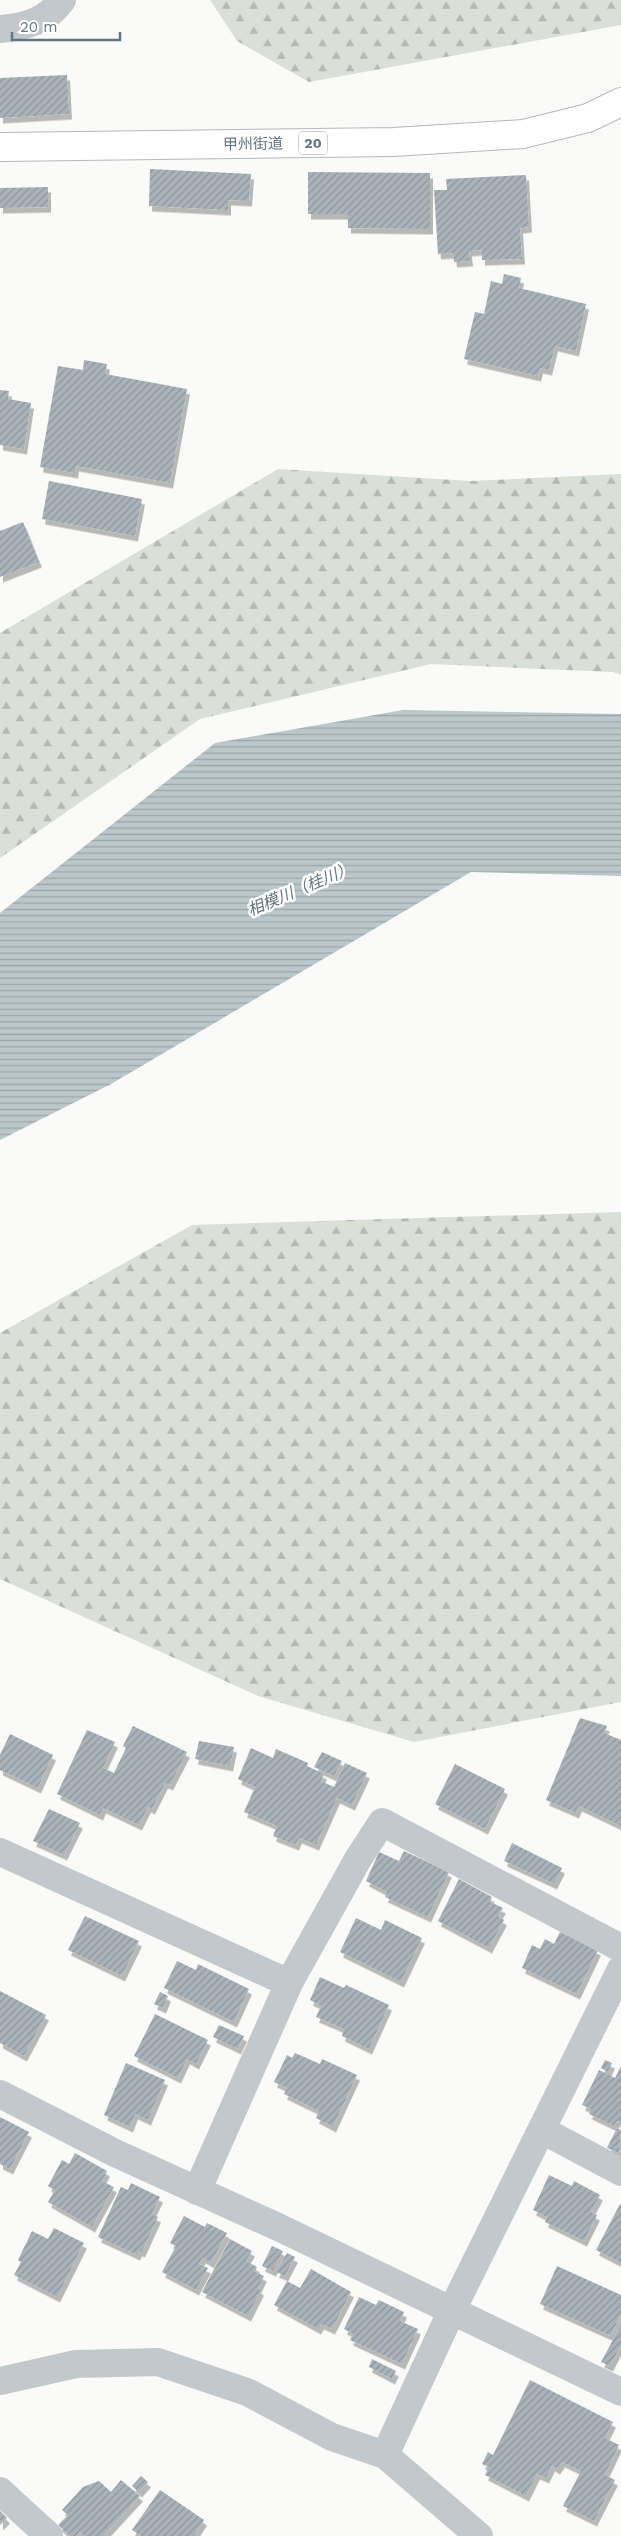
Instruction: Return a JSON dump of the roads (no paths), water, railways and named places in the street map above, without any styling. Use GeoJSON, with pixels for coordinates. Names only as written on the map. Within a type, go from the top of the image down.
{"type":"FeatureCollection","features":[{"type":"Feature","properties":{"kind":"highway","name":"甲州街道"},"geometry":{"type":"LineString","coordinates":[[0,147],[394,142],[522,134],[588,118],[621,102]]}},
{"type":"Feature","properties":{"kind":"street"},"geometry":{"type":"LineString","coordinates":[[0,29],[34,23],[48,15],[62,0]]}},
{"type":"Feature","properties":{"kind":"street"},"geometry":{"type":"LineString","coordinates":[[197,2191],[289,1983],[358,1859],[382,1822],[621,1948]]}},
{"type":"Feature","properties":{"kind":"street"},"geometry":{"type":"LineString","coordinates":[[0,1852],[289,1983]]}},
{"type":"Feature","properties":{"kind":"street"},"geometry":{"type":"LineString","coordinates":[[385,2455],[452,2310],[621,1969]]}},
{"type":"Feature","properties":{"kind":"street"},"geometry":{"type":"LineString","coordinates":[[0,2094],[115,2152],[452,2310],[621,2392]]}},
{"type":"Feature","properties":{"kind":"street"},"geometry":{"type":"LineString","coordinates":[[542,2130],[621,2172]]}},
{"type":"Feature","properties":{"kind":"street"},"geometry":{"type":"LineString","coordinates":[[0,2381],[76,2364],[158,2362],[246,2392],[332,2437],[385,2455],[479,2536]]}},
{"type":"Feature","properties":{"kind":"street"},"geometry":{"type":"LineString","coordinates":[[0,2490],[49,2536]]}},
{"type":"Feature","properties":{"kind":"water","name":"相模川（桂川）"},"geometry":{"type":"Polygon","coordinates":[[[403,710],[621,714],[621,876],[471,872],[111,1084],[0,1140],[0,913],[215,743],[403,710]]]}}]}
